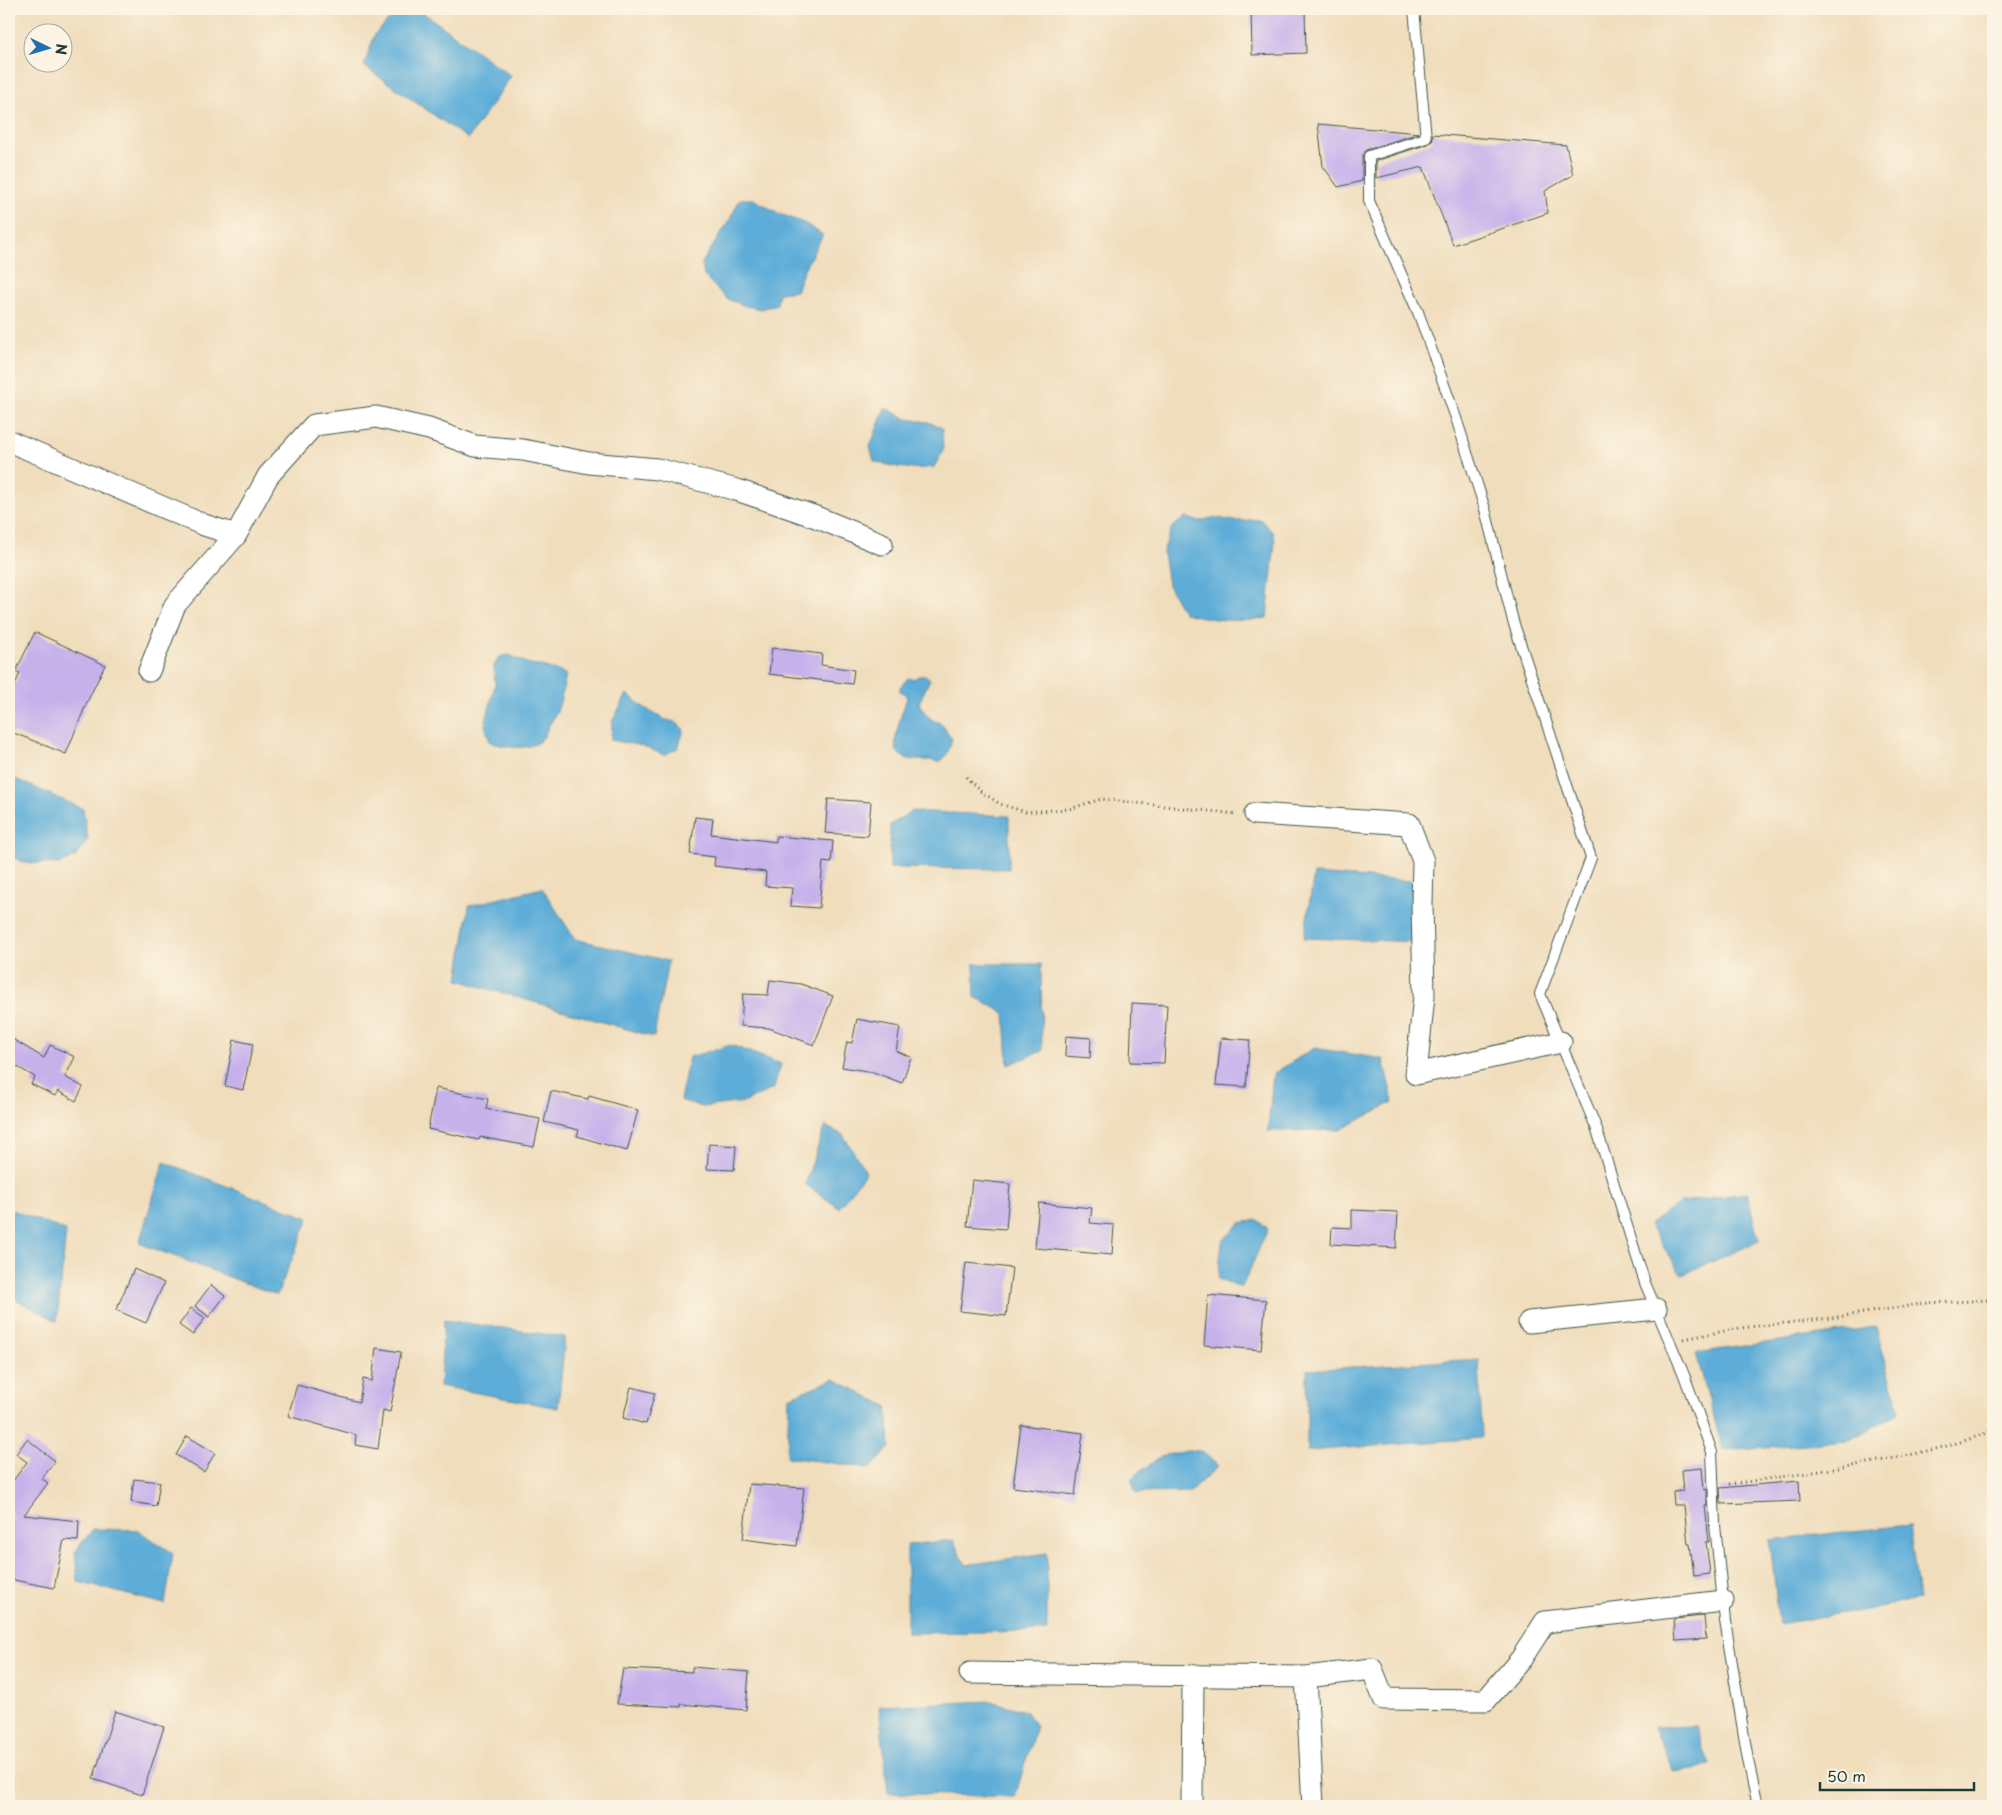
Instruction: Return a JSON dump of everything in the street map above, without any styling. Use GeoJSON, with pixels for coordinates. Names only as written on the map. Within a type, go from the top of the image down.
{"type":"FeatureCollection","features":[{"type":"Feature","properties":{"kind":"street"},"geometry":{"type":"LineString","coordinates":[[149,671],[175,605],[236,535],[268,476],[314,425],[376,417],[429,429],[475,446],[523,450],[589,463],[657,469],[737,490],[816,517],[882,544]]}},
{"type":"Feature","properties":{"kind":"street"},"geometry":{"type":"LineString","coordinates":[[9,440],[204,525],[236,535]]}},
{"type":"Feature","properties":{"kind":"street"},"geometry":{"type":"LineString","coordinates":[[1255,814],[1409,824],[1423,861],[1424,996],[1416,1074],[1561,1042]]}},
{"type":"Feature","properties":{"kind":"street"},"geometry":{"type":"LineString","coordinates":[[1529,1322],[1656,1309]]}},
{"type":"Feature","properties":{"kind":"street"},"geometry":{"type":"LineString","coordinates":[[970,1673],[1306,1678],[1372,1670],[1384,1699],[1486,1700],[1521,1659],[1544,1622],[1723,1601]]}},
{"type":"Feature","properties":{"kind":"street"},"geometry":{"type":"LineString","coordinates":[[1192,1806],[1193,1676]]}},
{"type":"Feature","properties":{"kind":"street"},"geometry":{"type":"LineString","coordinates":[[1306,1678],[1313,1806]]}},
{"type":"Feature","properties":{"kind":"lane"},"geometry":{"type":"LineString","coordinates":[[1414,9],[1426,138],[1369,156],[1369,201],[1418,312],[1456,418],[1485,510],[1513,621],[1591,858],[1540,994],[1596,1127],[1645,1283],[1712,1452],[1715,1526],[1723,1601],[1748,1760],[1758,1806]]}},
{"type":"Feature","properties":{"kind":"path"},"geometry":{"type":"LineString","coordinates":[[966,777],[980,791],[1000,804],[1026,812],[1069,809],[1101,799],[1228,814],[1255,814]]}},
{"type":"Feature","properties":{"kind":"path"},"geometry":{"type":"LineString","coordinates":[[1670,1342],[1740,1328],[1928,1304],[1993,1300]]}},
{"type":"Feature","properties":{"kind":"path"},"geometry":{"type":"LineString","coordinates":[[1713,1486],[1802,1474],[1901,1457],[1973,1438],[1993,1430]]}},
{"type":"Feature","properties":{"kind":"water"},"geometry":{"type":"Polygon","coordinates":[[[400,9],[418,9],[511,76],[468,139],[364,66],[375,34],[400,9]]]}},
{"type":"Feature","properties":{"kind":"water"},"geometry":{"type":"Polygon","coordinates":[[[740,199],[753,199],[780,214],[804,223],[823,235],[804,269],[796,291],[779,293],[777,304],[761,309],[727,299],[704,276],[702,263],[729,221],[740,199]]]}},
{"type":"Feature","properties":{"kind":"water"},"geometry":{"type":"Polygon","coordinates":[[[885,408],[907,419],[928,422],[942,428],[943,451],[934,467],[904,468],[874,461],[870,447],[885,408]]]}},
{"type":"Feature","properties":{"kind":"water"},"geometry":{"type":"Polygon","coordinates":[[[1186,517],[1199,522],[1214,518],[1236,521],[1261,520],[1273,533],[1275,541],[1267,618],[1226,620],[1184,613],[1168,585],[1163,552],[1172,527],[1186,517]]]}},
{"type":"Feature","properties":{"kind":"water"},"geometry":{"type":"Polygon","coordinates":[[[509,655],[529,664],[539,665],[566,674],[556,713],[543,738],[531,746],[510,747],[490,742],[485,725],[495,685],[494,666],[499,657],[509,655]]]}},
{"type":"Feature","properties":{"kind":"water"},"geometry":{"type":"Polygon","coordinates":[[[919,676],[926,676],[930,679],[919,703],[928,716],[941,723],[952,739],[946,756],[939,761],[905,758],[898,753],[896,748],[897,731],[907,698],[900,691],[900,687],[908,678],[913,679],[919,676]]]}},
{"type":"Feature","properties":{"kind":"water"},"geometry":{"type":"Polygon","coordinates":[[[627,694],[651,712],[675,722],[684,730],[678,748],[664,755],[643,746],[611,740],[612,722],[627,694]]]}},
{"type":"Feature","properties":{"kind":"water"},"geometry":{"type":"Polygon","coordinates":[[[9,776],[83,809],[88,839],[75,857],[61,864],[25,863],[9,855],[9,776]]]}},
{"type":"Feature","properties":{"kind":"water"},"geometry":{"type":"Polygon","coordinates":[[[912,811],[1009,816],[1009,869],[890,868],[890,825],[912,811]]]}},
{"type":"Feature","properties":{"kind":"water"},"geometry":{"type":"Polygon","coordinates":[[[1314,874],[1423,882],[1423,942],[1304,938],[1314,874]]]}},
{"type":"Feature","properties":{"kind":"water"},"geometry":{"type":"Polygon","coordinates":[[[542,888],[575,939],[668,961],[654,1037],[458,980],[469,906],[542,888]]]}},
{"type":"Feature","properties":{"kind":"water"},"geometry":{"type":"Polygon","coordinates":[[[974,964],[1041,964],[1042,1051],[1008,1065],[1005,1013],[975,997],[974,964]]]}},
{"type":"Feature","properties":{"kind":"water"},"geometry":{"type":"Polygon","coordinates":[[[731,1045],[781,1064],[774,1088],[745,1102],[702,1107],[680,1100],[689,1057],[731,1045]]]}},
{"type":"Feature","properties":{"kind":"water"},"geometry":{"type":"Polygon","coordinates":[[[1314,1048],[1383,1059],[1393,1102],[1340,1130],[1268,1131],[1273,1074],[1314,1048]]]}},
{"type":"Feature","properties":{"kind":"water"},"geometry":{"type":"Polygon","coordinates":[[[825,1126],[843,1135],[866,1172],[839,1208],[805,1184],[825,1126]]]}},
{"type":"Feature","properties":{"kind":"water"},"geometry":{"type":"Polygon","coordinates":[[[164,1162],[309,1218],[277,1295],[139,1243],[164,1162]]]}},
{"type":"Feature","properties":{"kind":"water"},"geometry":{"type":"Polygon","coordinates":[[[1747,1193],[1759,1241],[1682,1275],[1649,1225],[1681,1202],[1747,1193]]]}},
{"type":"Feature","properties":{"kind":"water"},"geometry":{"type":"Polygon","coordinates":[[[9,1209],[66,1231],[57,1321],[9,1296],[9,1209]]]}},
{"type":"Feature","properties":{"kind":"water"},"geometry":{"type":"Polygon","coordinates":[[[1258,1220],[1268,1229],[1242,1287],[1218,1279],[1222,1242],[1240,1223],[1258,1220]]]}},
{"type":"Feature","properties":{"kind":"water"},"geometry":{"type":"Polygon","coordinates":[[[444,1320],[565,1337],[558,1408],[440,1386],[444,1320]]]}},
{"type":"Feature","properties":{"kind":"water"},"geometry":{"type":"Polygon","coordinates":[[[1876,1327],[1900,1412],[1847,1441],[1723,1450],[1696,1353],[1876,1327]]]}},
{"type":"Feature","properties":{"kind":"water"},"geometry":{"type":"Polygon","coordinates":[[[1479,1359],[1482,1438],[1307,1451],[1307,1370],[1479,1359]]]}},
{"type":"Feature","properties":{"kind":"water"},"geometry":{"type":"Polygon","coordinates":[[[834,1379],[887,1406],[890,1448],[871,1468],[787,1457],[789,1397],[834,1379]]]}},
{"type":"Feature","properties":{"kind":"water"},"geometry":{"type":"Polygon","coordinates":[[[1193,1450],[1203,1452],[1218,1466],[1190,1492],[1136,1493],[1131,1479],[1161,1456],[1193,1450]]]}},
{"type":"Feature","properties":{"kind":"water"},"geometry":{"type":"Polygon","coordinates":[[[1909,1525],[1919,1600],[1779,1624],[1770,1540],[1909,1525]]]}},
{"type":"Feature","properties":{"kind":"water"},"geometry":{"type":"Polygon","coordinates":[[[93,1529],[137,1530],[173,1553],[165,1604],[78,1582],[75,1552],[93,1529]]]}},
{"type":"Feature","properties":{"kind":"water"},"geometry":{"type":"Polygon","coordinates":[[[953,1540],[966,1565],[1047,1553],[1047,1631],[907,1633],[907,1545],[953,1540]]]}},
{"type":"Feature","properties":{"kind":"water"},"geometry":{"type":"Polygon","coordinates":[[[991,1701],[1025,1711],[1036,1726],[1015,1797],[888,1793],[879,1706],[991,1701]]]}},
{"type":"Feature","properties":{"kind":"water"},"geometry":{"type":"Polygon","coordinates":[[[1695,1726],[1710,1766],[1674,1772],[1654,1727],[1695,1726]]]}},
{"type":"Feature","properties":{"kind":"building"},"geometry":{"type":"Polygon","coordinates":[[[1251,9],[1305,9],[1306,53],[1252,55],[1251,9]]]}},
{"type":"Feature","properties":{"kind":"building"},"geometry":{"type":"Polygon","coordinates":[[[1318,124],[1419,133],[1366,150],[1362,156],[1362,181],[1338,187],[1323,166],[1318,124]]]}},
{"type":"Feature","properties":{"kind":"building"},"geometry":{"type":"Polygon","coordinates":[[[1432,134],[1566,145],[1573,175],[1545,191],[1548,213],[1453,245],[1423,167],[1376,178],[1376,161],[1428,144],[1433,140],[1432,134]]]}},
{"type":"Feature","properties":{"kind":"building"},"geometry":{"type":"Polygon","coordinates":[[[35,632],[105,665],[87,702],[66,754],[9,731],[9,699],[20,673],[16,671],[35,632]]]}},
{"type":"Feature","properties":{"kind":"building"},"geometry":{"type":"Polygon","coordinates":[[[772,648],[822,654],[821,665],[854,670],[852,684],[769,674],[772,648]]]}},
{"type":"Feature","properties":{"kind":"building"},"geometry":{"type":"Polygon","coordinates":[[[828,799],[871,802],[868,836],[825,833],[828,799]]]}},
{"type":"Feature","properties":{"kind":"building"},"geometry":{"type":"Polygon","coordinates":[[[695,817],[713,819],[711,834],[776,842],[776,836],[833,841],[831,863],[823,862],[819,908],[790,906],[792,888],[765,886],[766,872],[714,866],[715,857],[690,854],[695,817]]]}},
{"type":"Feature","properties":{"kind":"building"},"geometry":{"type":"Polygon","coordinates":[[[770,980],[801,984],[833,996],[814,1045],[769,1028],[741,1026],[743,994],[768,995],[770,980]]]}},
{"type":"Feature","properties":{"kind":"building"},"geometry":{"type":"Polygon","coordinates":[[[1132,1003],[1167,1005],[1164,1063],[1130,1062],[1132,1003]]]}},
{"type":"Feature","properties":{"kind":"building"},"geometry":{"type":"Polygon","coordinates":[[[857,1019],[900,1027],[896,1051],[911,1057],[902,1083],[873,1072],[842,1067],[847,1042],[852,1043],[857,1019]]]}},
{"type":"Feature","properties":{"kind":"building"},"geometry":{"type":"Polygon","coordinates":[[[1066,1036],[1091,1038],[1090,1058],[1065,1056],[1066,1036]]]}},
{"type":"Feature","properties":{"kind":"building"},"geometry":{"type":"Polygon","coordinates":[[[9,1037],[44,1058],[50,1045],[75,1057],[65,1077],[83,1087],[76,1101],[58,1091],[55,1096],[31,1084],[35,1077],[9,1062],[9,1037]]]}},
{"type":"Feature","properties":{"kind":"building"},"geometry":{"type":"Polygon","coordinates":[[[1221,1038],[1250,1040],[1246,1087],[1216,1085],[1221,1038]]]}},
{"type":"Feature","properties":{"kind":"building"},"geometry":{"type":"Polygon","coordinates":[[[234,1040],[253,1044],[243,1090],[225,1086],[234,1040]]]}},
{"type":"Feature","properties":{"kind":"building"},"geometry":{"type":"Polygon","coordinates":[[[436,1088],[488,1099],[486,1109],[540,1119],[534,1147],[480,1137],[479,1140],[428,1129],[436,1088]]]}},
{"type":"Feature","properties":{"kind":"building"},"geometry":{"type":"Polygon","coordinates":[[[551,1091],[588,1099],[589,1096],[638,1110],[627,1151],[577,1136],[579,1130],[544,1122],[551,1091]]]}},
{"type":"Feature","properties":{"kind":"building"},"geometry":{"type":"Polygon","coordinates":[[[709,1144],[736,1146],[734,1170],[707,1169],[709,1144]]]}},
{"type":"Feature","properties":{"kind":"building"},"geometry":{"type":"Polygon","coordinates":[[[972,1180],[1010,1184],[1006,1229],[967,1226],[972,1180]]]}},
{"type":"Feature","properties":{"kind":"building"},"geometry":{"type":"Polygon","coordinates":[[[1039,1203],[1092,1208],[1090,1223],[1114,1225],[1112,1255],[1035,1248],[1039,1203]]]}},
{"type":"Feature","properties":{"kind":"building"},"geometry":{"type":"Polygon","coordinates":[[[1352,1210],[1398,1212],[1396,1248],[1331,1244],[1332,1227],[1352,1228],[1352,1210]]]}},
{"type":"Feature","properties":{"kind":"building"},"geometry":{"type":"Polygon","coordinates":[[[966,1263],[1012,1268],[1006,1316],[960,1311],[966,1263]]]}},
{"type":"Feature","properties":{"kind":"building"},"geometry":{"type":"Polygon","coordinates":[[[134,1269],[164,1283],[146,1323],[116,1310],[134,1269]]]}},
{"type":"Feature","properties":{"kind":"building"},"geometry":{"type":"Polygon","coordinates":[[[211,1285],[225,1296],[209,1317],[195,1306],[211,1285]]]}},
{"type":"Feature","properties":{"kind":"building"},"geometry":{"type":"Polygon","coordinates":[[[1208,1295],[1266,1300],[1261,1350],[1204,1345],[1208,1295]]]}},
{"type":"Feature","properties":{"kind":"building"},"geometry":{"type":"Polygon","coordinates":[[[191,1308],[205,1318],[193,1335],[179,1325],[191,1308]]]}},
{"type":"Feature","properties":{"kind":"building"},"geometry":{"type":"Polygon","coordinates":[[[376,1348],[401,1352],[390,1412],[383,1410],[378,1449],[355,1445],[356,1435],[288,1416],[297,1385],[359,1402],[363,1379],[372,1381],[376,1348]]]}},
{"type":"Feature","properties":{"kind":"building"},"geometry":{"type":"Polygon","coordinates":[[[631,1387],[655,1393],[646,1424],[623,1418],[631,1387]]]}},
{"type":"Feature","properties":{"kind":"building"},"geometry":{"type":"Polygon","coordinates":[[[1021,1425],[1083,1433],[1075,1495],[1013,1487],[1021,1425]]]}},
{"type":"Feature","properties":{"kind":"building"},"geometry":{"type":"Polygon","coordinates":[[[187,1436],[215,1453],[204,1472],[176,1455],[187,1436]]]}},
{"type":"Feature","properties":{"kind":"building"},"geometry":{"type":"Polygon","coordinates":[[[27,1439],[55,1461],[42,1479],[48,1483],[24,1515],[79,1521],[78,1541],[64,1540],[54,1588],[9,1579],[9,1538],[13,1515],[9,1512],[9,1486],[27,1462],[16,1454],[27,1439]]]}},
{"type":"Feature","properties":{"kind":"building"},"geometry":{"type":"Polygon","coordinates":[[[1702,1468],[1704,1490],[1707,1489],[1707,1505],[1705,1505],[1709,1542],[1706,1542],[1710,1574],[1694,1576],[1684,1505],[1674,1505],[1673,1492],[1683,1491],[1681,1470],[1702,1468]]]}},
{"type":"Feature","properties":{"kind":"building"},"geometry":{"type":"Polygon","coordinates":[[[134,1479],[160,1482],[156,1506],[131,1502],[134,1479]]]}},
{"type":"Feature","properties":{"kind":"building"},"geometry":{"type":"Polygon","coordinates":[[[1799,1481],[1800,1501],[1721,1504],[1720,1488],[1799,1481]]]}},
{"type":"Feature","properties":{"kind":"building"},"geometry":{"type":"Polygon","coordinates":[[[749,1484],[804,1488],[797,1546],[743,1539],[749,1484]]]}},
{"type":"Feature","properties":{"kind":"building"},"geometry":{"type":"Polygon","coordinates":[[[1704,1616],[1706,1639],[1676,1641],[1674,1619],[1704,1616]]]}},
{"type":"Feature","properties":{"kind":"building"},"geometry":{"type":"Polygon","coordinates":[[[692,1667],[749,1672],[746,1710],[681,1704],[681,1707],[617,1704],[623,1669],[692,1672],[692,1667]]]}},
{"type":"Feature","properties":{"kind":"building"},"geometry":{"type":"Polygon","coordinates":[[[115,1711],[164,1727],[142,1795],[93,1779],[115,1711]]]}}]}
